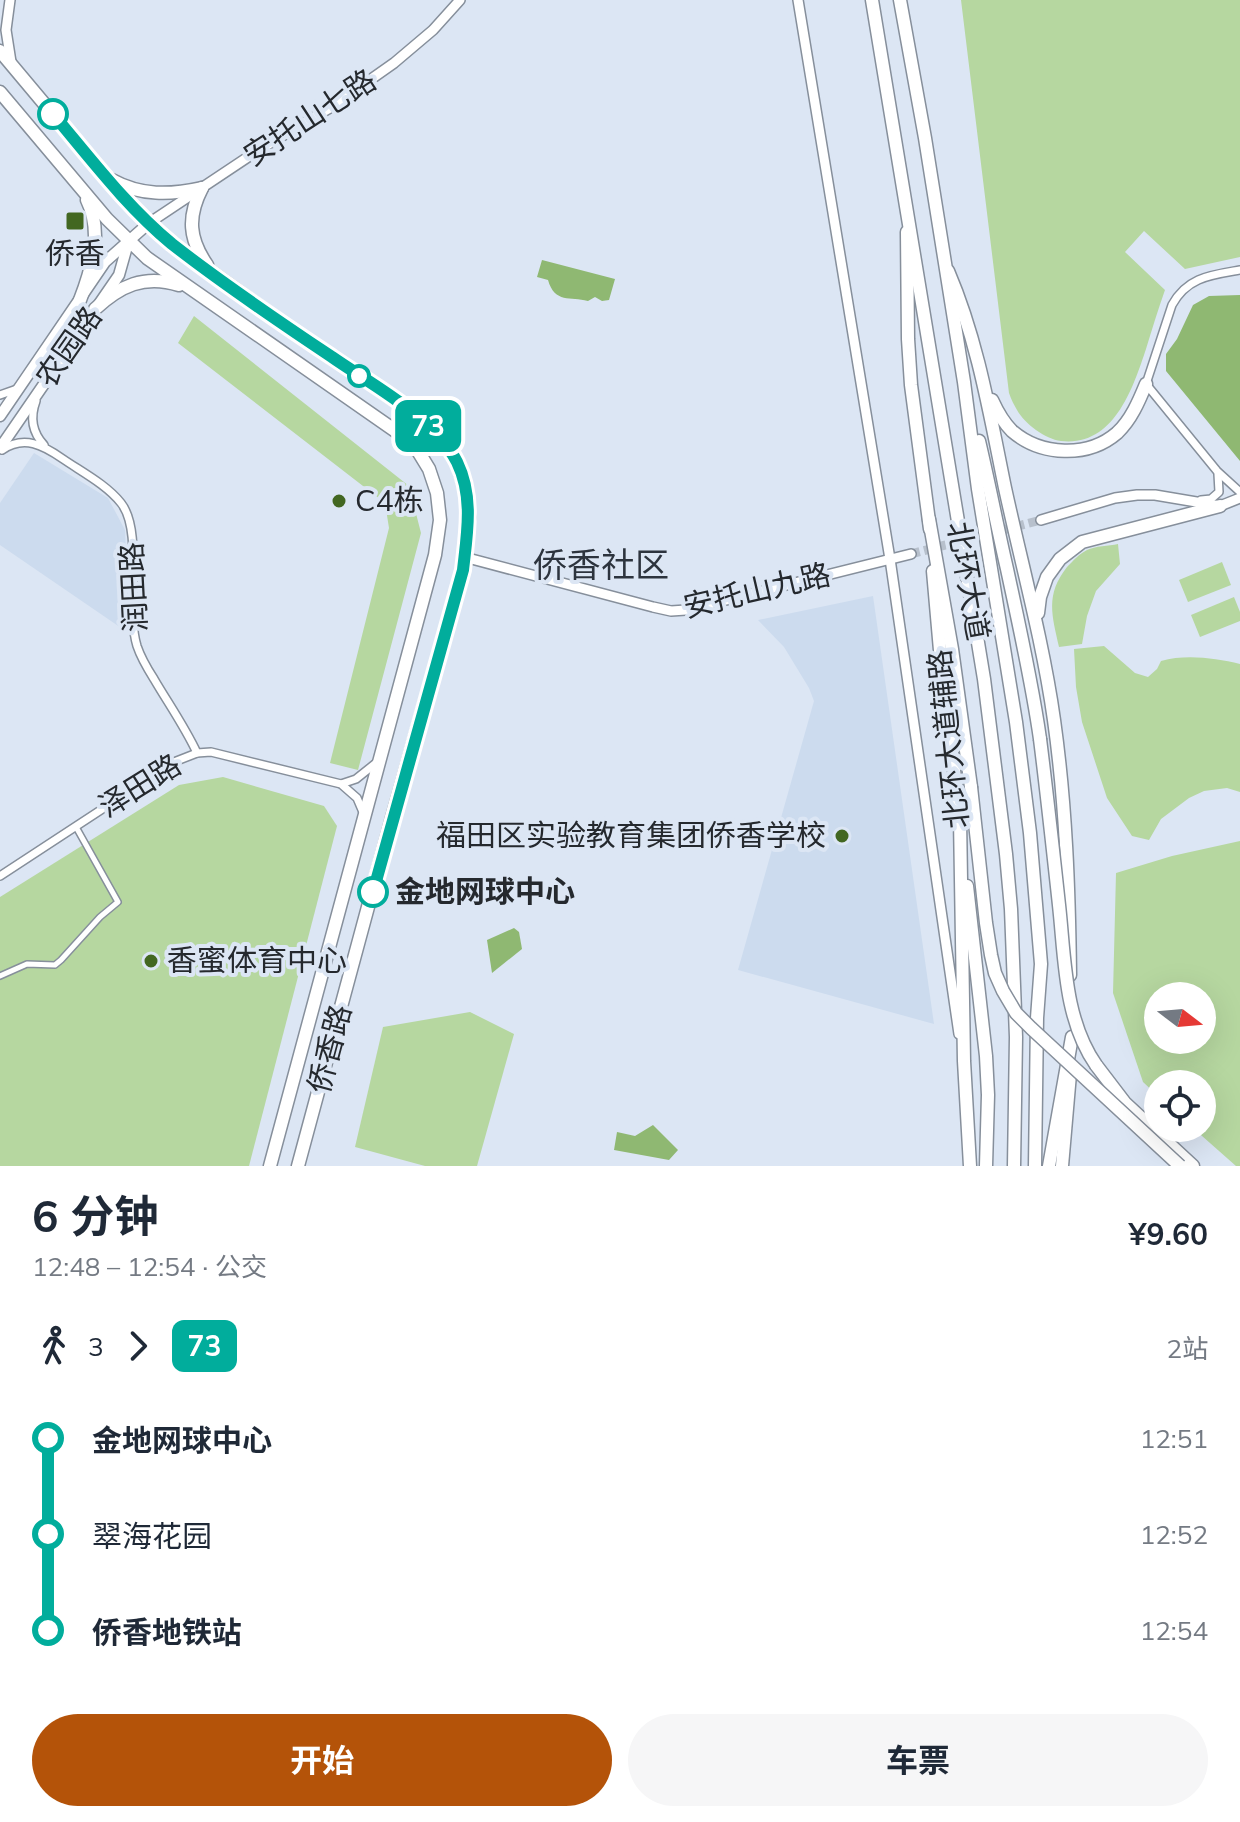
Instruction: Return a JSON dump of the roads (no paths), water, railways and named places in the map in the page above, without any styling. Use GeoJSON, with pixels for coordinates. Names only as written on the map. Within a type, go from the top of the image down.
{"type":"FeatureCollection","features":[{"type":"Feature","properties":{"kind":"main road","name":"北环大道"},"geometry":{"type":"LineString","coordinates":[[872,0],[984,679],[1006,854],[1016,1037],[1014,1166]]}},
{"type":"Feature","properties":{"kind":"main road","name":"北环大道"},"geometry":{"type":"LineString","coordinates":[[900,0],[947,267],[978,489],[1016,722],[1037,900],[1041,964],[1035,1166]]}},
{"type":"Feature","properties":{"kind":"main road","name":"侨香路"},"geometry":{"type":"LineString","coordinates":[[0,51],[105,176],[149,223],[210,272],[411,411],[438,436],[457,462],[466,491],[469,517],[463,570],[298,1166]]}},
{"type":"Feature","properties":{"kind":"main road","name":"侨香路"},"geometry":{"type":"LineString","coordinates":[[0,92],[128,241],[190,289],[397,432],[418,451],[429,469],[437,493],[440,520],[435,555],[268,1166]]}},
{"type":"Feature","properties":{"kind":"main road"},"geometry":{"type":"LineString","coordinates":[[105,176],[127,187],[152,193],[179,193],[202,188]]}},
{"type":"Feature","properties":{"kind":"main road"},"geometry":{"type":"LineString","coordinates":[[80,186],[90,206],[95,240],[89,276],[80,300]]}},
{"type":"Feature","properties":{"kind":"main road"},"geometry":{"type":"LineString","coordinates":[[202,188],[192,209],[192,222],[195,243],[210,272]]}},
{"type":"Feature","properties":{"kind":"main road","name":"北环大道辅路"},"geometry":{"type":"LineString","coordinates":[[907,218],[911,385],[929,519],[942,673],[960,819],[968,1166]]}},
{"type":"Feature","properties":{"kind":"main road","name":"农园路"},"geometry":{"type":"LineString","coordinates":[[0,416],[105,262],[149,223]]}},
{"type":"Feature","properties":{"kind":"main road","name":"农园路"},"geometry":{"type":"LineString","coordinates":[[0,449],[119,275],[128,241]]}},
{"type":"Feature","properties":{"kind":"main road"},"geometry":{"type":"LineString","coordinates":[[947,267],[966,317],[984,383],[1039,632],[1054,720],[1067,865],[1072,1037],[1062,1166]]}},
{"type":"Feature","properties":{"kind":"main road"},"geometry":{"type":"LineString","coordinates":[[95,309],[111,295],[139,282],[171,283],[190,289]]}},
{"type":"Feature","properties":{"kind":"main road"},"geometry":{"type":"LineString","coordinates":[[964,382],[994,500],[1034,694],[1069,989],[1078,1031],[1085,1050],[1125,1103],[1193,1166]]}},
{"type":"Feature","properties":{"kind":"main road"},"geometry":{"type":"LineString","coordinates":[[984,383],[999,415],[1022,439],[1046,448],[1070,451],[1094,447],[1117,433],[1130,416],[1146,384]]}},
{"type":"Feature","properties":{"kind":"main road"},"geometry":{"type":"LineString","coordinates":[[1039,632],[1038,609],[1042,588],[1053,569],[1072,548],[1098,537],[1220,506]]}},
{"type":"Feature","properties":{"kind":"main road"},"geometry":{"type":"LineString","coordinates":[[929,519],[952,649],[995,973],[1010,1003],[1031,1028],[1180,1166]]}},
{"type":"Feature","properties":{"kind":"main road"},"geometry":{"type":"LineString","coordinates":[[376,778],[401,786]]}},
{"type":"Feature","properties":{"kind":"main road"},"geometry":{"type":"LineString","coordinates":[[366,815],[392,818]]}},
{"type":"Feature","properties":{"kind":"main road"},"geometry":{"type":"LineString","coordinates":[[960,819],[988,1095],[986,1166]]}},
{"type":"Feature","properties":{"kind":"main road"},"geometry":{"type":"LineString","coordinates":[[1049,1166],[1072,1037]]}},
{"type":"Feature","properties":{"kind":"main road"},"geometry":{"type":"LineString","coordinates":[[307,1166],[308,1130]]}},
{"type":"Feature","properties":{"kind":"street"},"geometry":{"type":"LineString","coordinates":[[10,0],[6,30],[11,65]]}},
{"type":"Feature","properties":{"kind":"street","name":"安托山七路"},"geometry":{"type":"LineString","coordinates":[[149,223],[260,149],[333,106],[403,56],[433,30],[460,0]]}},
{"type":"Feature","properties":{"kind":"street"},"geometry":{"type":"LineString","coordinates":[[798,0],[890,559],[964,1061]]}},
{"type":"Feature","properties":{"kind":"street"},"geometry":{"type":"LineString","coordinates":[[1240,270],[1206,276],[1179,293],[1172,305],[1146,384],[1217,471],[1240,492]]}},
{"type":"Feature","properties":{"kind":"street"},"geometry":{"type":"LineString","coordinates":[[0,395],[19,389]]}},
{"type":"Feature","properties":{"kind":"street"},"geometry":{"type":"LineString","coordinates":[[40,390],[32,419],[34,430],[45,447]]}},
{"type":"Feature","properties":{"kind":"street"},"geometry":{"type":"LineString","coordinates":[[0,449],[27,442],[45,447]]}},
{"type":"Feature","properties":{"kind":"street","name":"润田路"},"geometry":{"type":"LineString","coordinates":[[45,447],[113,495],[126,509],[132,526],[132,619],[136,642],[143,662],[197,753]]}},
{"type":"Feature","properties":{"kind":"street"},"geometry":{"type":"LineString","coordinates":[[1192,502],[1211,499],[1219,492],[1217,471]]}},
{"type":"Feature","properties":{"kind":"street"},"geometry":{"type":"LineString","coordinates":[[1041,520],[1115,498],[1137,495],[1220,506],[1240,498]]}},
{"type":"Feature","properties":{"kind":"street","name":"安托山九路"},"geometry":{"type":"LineString","coordinates":[[464,557],[671,611],[686,610],[911,554]]}},
{"type":"Feature","properties":{"kind":"street"},"geometry":{"type":"LineString","coordinates":[[341,784],[367,772],[383,750]]}},
{"type":"Feature","properties":{"kind":"street","name":"泽田路"},"geometry":{"type":"LineString","coordinates":[[0,876],[174,762],[197,753],[220,753],[341,784]]}},
{"type":"Feature","properties":{"kind":"street"},"geometry":{"type":"LineString","coordinates":[[341,784],[357,798],[366,815]]}},
{"type":"Feature","properties":{"kind":"street"},"geometry":{"type":"LineString","coordinates":[[0,976],[27,964],[55,965],[118,902],[76,827]]}},
{"type":"Feature","properties":{"kind":"tunnel"},"geometry":{"type":"LineString","coordinates":[[911,554],[1041,520]]}},
{"type":"Feature","properties":{"kind":"place","name":"侨香"},"geometry":{"type":"Point","coordinates":[75,221]}},
{"type":"Feature","properties":{"kind":"place","name":"C4栋"},"geometry":{"type":"Point","coordinates":[339,501]}},
{"type":"Feature","properties":{"kind":"place","name":"福田区实验教育集团侨香学校"},"geometry":{"type":"Point","coordinates":[842,836]}},
{"type":"Feature","properties":{"kind":"place","name":"金地网球中心"},"geometry":{"type":"Point","coordinates":[373,892]}},
{"type":"Feature","properties":{"kind":"place","name":"香蜜体育中心"},"geometry":{"type":"Point","coordinates":[151,961]}},
{"type":"Feature","properties":{"kind":"district","name":"侨香社区"},"geometry":{"type":"Point","coordinates":[601,565]}}]}
